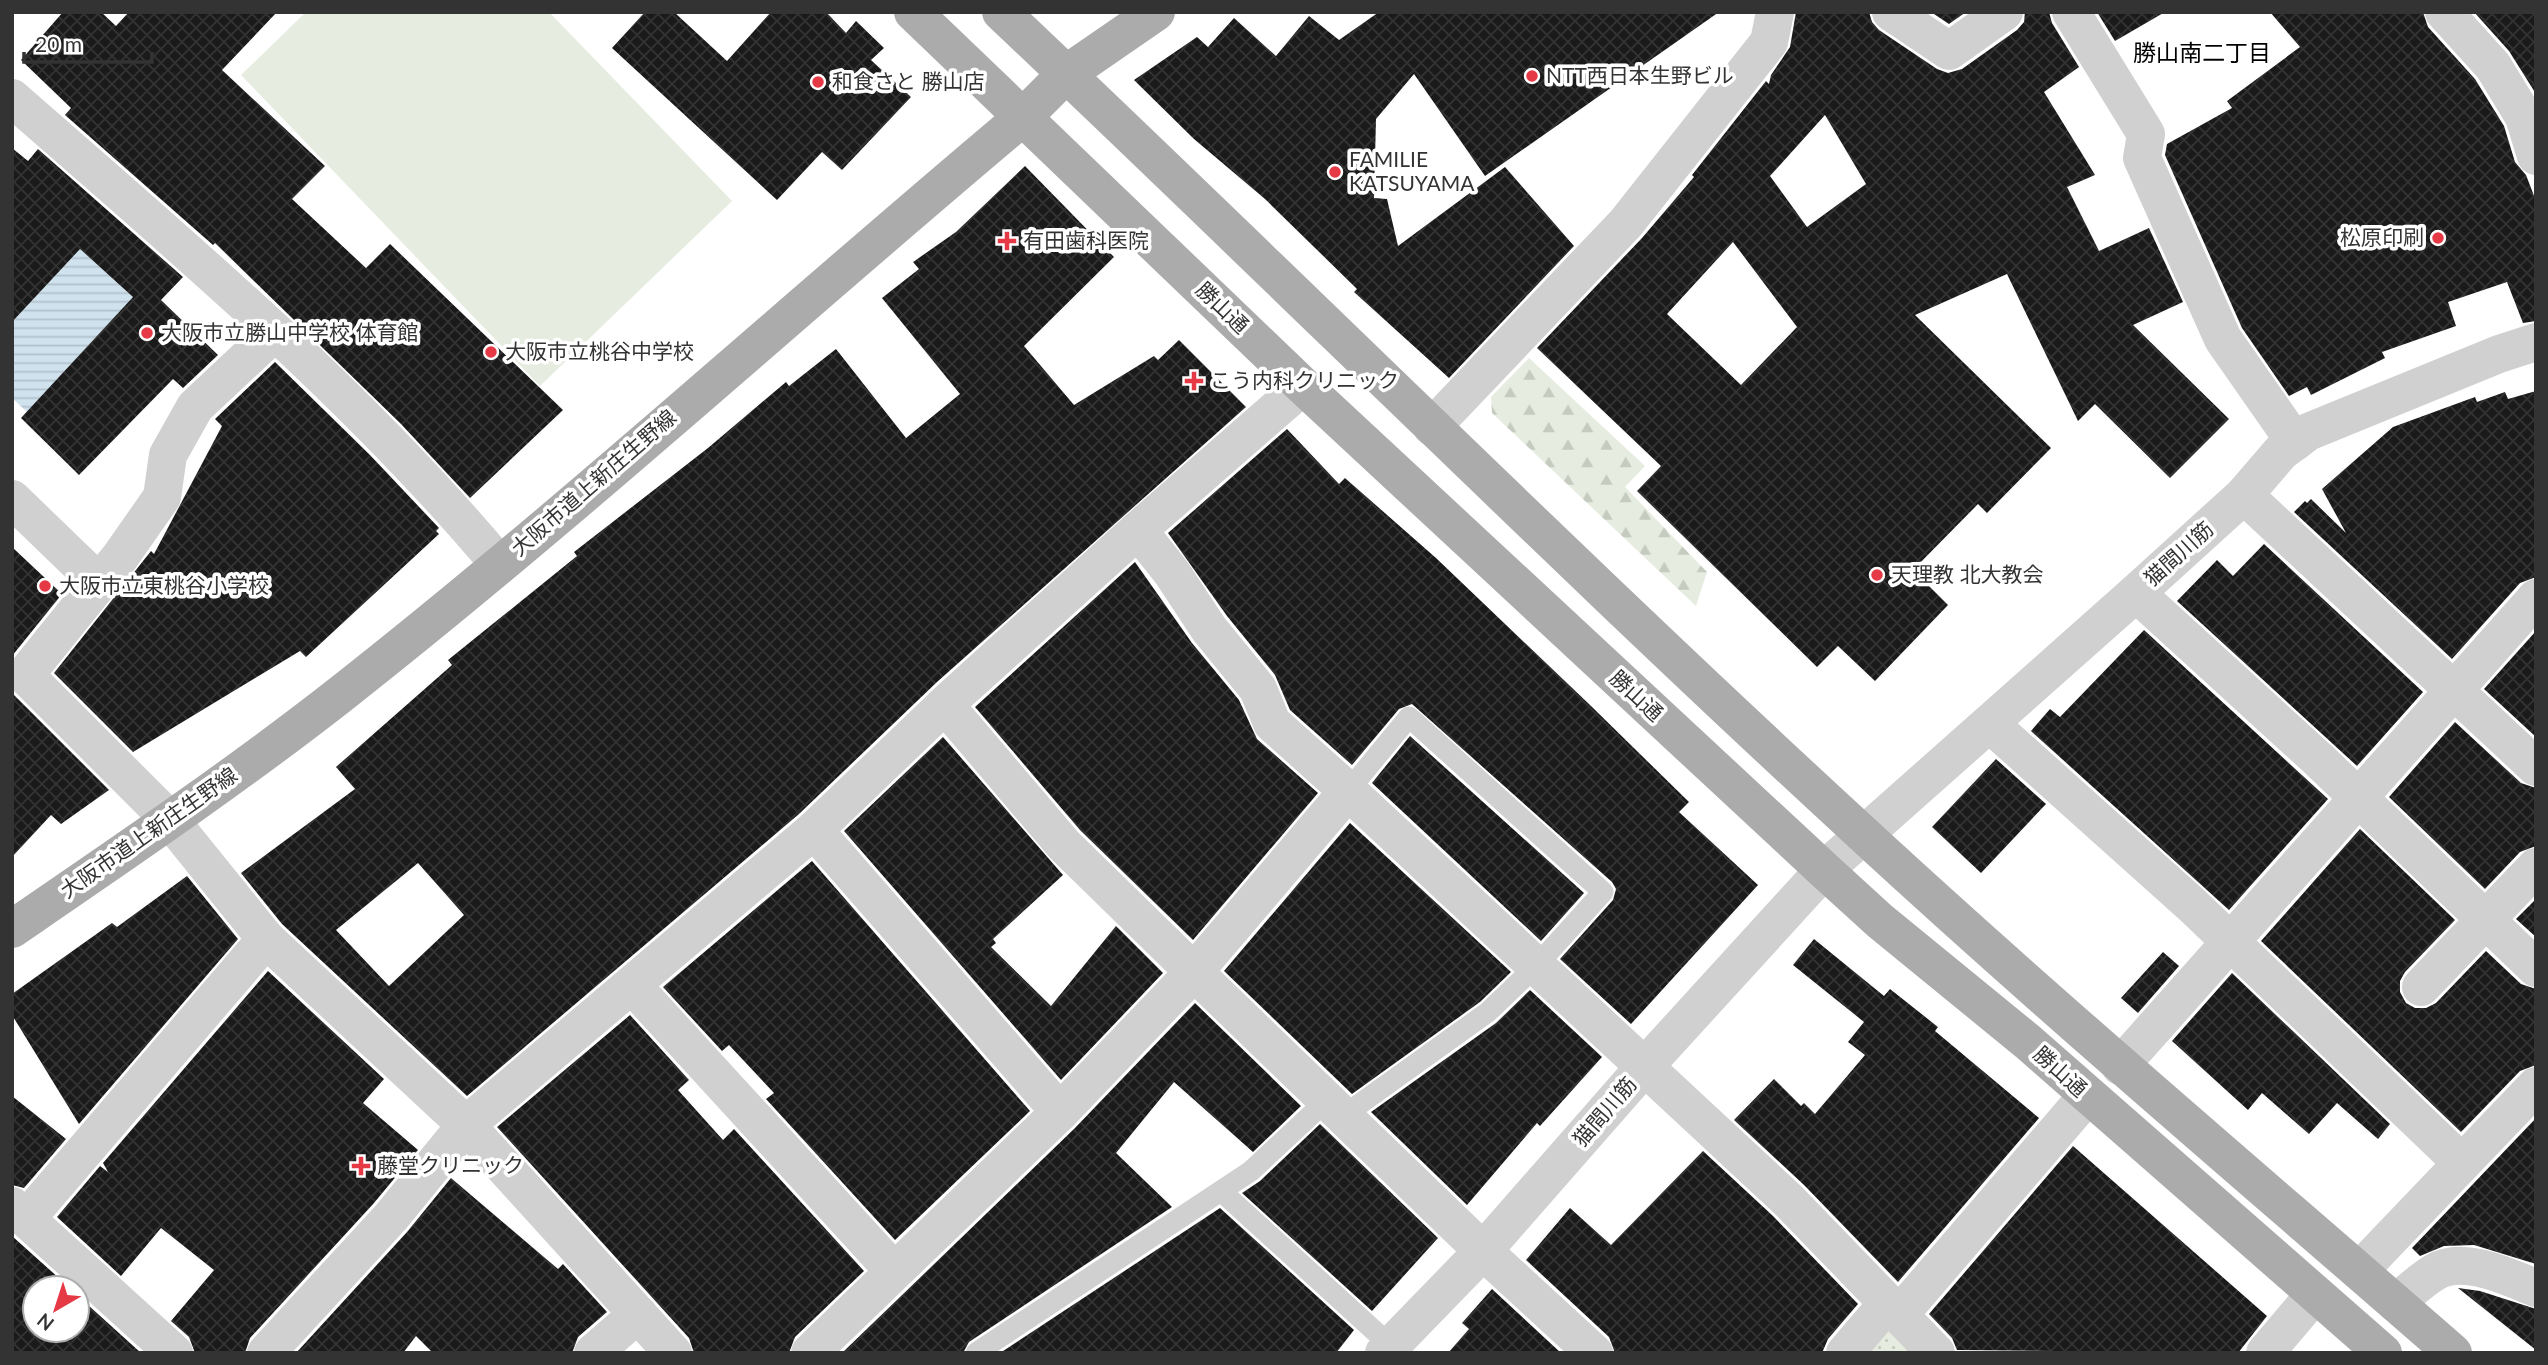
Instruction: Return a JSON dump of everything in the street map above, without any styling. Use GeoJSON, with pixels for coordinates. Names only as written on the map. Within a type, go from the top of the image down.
{"type":"FeatureCollection","features":[{"type":"Feature","properties":{"kind":"main road","name":"勝山通"},"geometry":{"type":"LineString","coordinates":[[913,12],[1303,386],[1824,870],[2384,1353]]}},
{"type":"Feature","properties":{"kind":"main road"},"geometry":{"type":"LineString","coordinates":[[1001,12],[1432,427],[1865,836],[2120,1066],[2453,1353]]}},
{"type":"Feature","properties":{"kind":"main road","name":"大阪市道上新庄生野線"},"geometry":{"type":"LineString","coordinates":[[12,929],[170,820],[340,695],[499,564],[1023,117],[1066,74],[1156,12]]}},
{"type":"Feature","properties":{"kind":"street"},"geometry":{"type":"LineString","coordinates":[[1432,427],[1626,223],[1769,42],[1775,12]]}},
{"type":"Feature","properties":{"kind":"street"},"geometry":{"type":"LineString","coordinates":[[1891,12],[1949,51],[2004,12]]}},
{"type":"Feature","properties":{"kind":"street"},"geometry":{"type":"LineString","coordinates":[[2071,12],[2146,134],[2142,158],[2223,340],[2295,442]]}},
{"type":"Feature","properties":{"kind":"street"},"geometry":{"type":"LineString","coordinates":[[2444,12],[2493,66],[2524,117],[2536,156]]}},
{"type":"Feature","properties":{"kind":"street"},"geometry":{"type":"LineString","coordinates":[[12,99],[275,332],[431,484],[499,564]]}},
{"type":"Feature","properties":{"kind":"street"},"geometry":{"type":"LineString","coordinates":[[275,332],[195,407],[168,454],[162,496],[99,583],[25,674],[170,820],[266,939],[466,1125],[673,1353]]}},
{"type":"Feature","properties":{"kind":"street","name":"猫間川筋"},"geometry":{"type":"LineString","coordinates":[[1387,1349],[1483,1251],[1646,1065],[1824,870],[2244,495],[2281,452],[2308,432],[2498,354],[2536,342]]}},
{"type":"Feature","properties":{"kind":"street"},"geometry":{"type":"LineString","coordinates":[[266,1353],[391,1217],[466,1125],[814,830],[1138,530],[1303,386]]}},
{"type":"Feature","properties":{"kind":"street"},"geometry":{"type":"LineString","coordinates":[[2244,495],[2536,767]]}},
{"type":"Feature","properties":{"kind":"street"},"geometry":{"type":"LineString","coordinates":[[12,499],[99,583]]}},
{"type":"Feature","properties":{"kind":"street"},"geometry":{"type":"LineString","coordinates":[[1138,530],[1172,573],[1209,629],[1258,689],[1272,723],[1646,1065],[1788,1200],[1936,1353]]}},
{"type":"Feature","properties":{"kind":"street"},"geometry":{"type":"LineString","coordinates":[[2136,593],[2358,798],[2536,968]]}},
{"type":"Feature","properties":{"kind":"street"},"geometry":{"type":"LineString","coordinates":[[2120,1066],[2452,689],[2536,598]]}},
{"type":"Feature","properties":{"kind":"street"},"geometry":{"type":"LineString","coordinates":[[946,705],[1064,845],[1483,1251],[1594,1353]]}},
{"type":"Feature","properties":{"kind":"street"},"geometry":{"type":"LineString","coordinates":[[1990,724],[2231,943],[2462,1163]]}},
{"type":"Feature","properties":{"kind":"street"},"geometry":{"type":"LineString","coordinates":[[810,1353],[893,1270],[1060,1112],[1194,972],[1348,791]]}},
{"type":"Feature","properties":{"kind":"street"},"geometry":{"type":"LineString","coordinates":[[814,830],[1060,1112]]}},
{"type":"Feature","properties":{"kind":"street"},"geometry":{"type":"LineString","coordinates":[[2421,987],[2536,867]]}},
{"type":"Feature","properties":{"kind":"street"},"geometry":{"type":"LineString","coordinates":[[174,1353],[20,1212],[266,939]]}},
{"type":"Feature","properties":{"kind":"street"},"geometry":{"type":"LineString","coordinates":[[632,985],[893,1270]]}},
{"type":"Feature","properties":{"kind":"street"},"geometry":{"type":"LineString","coordinates":[[2359,1271],[2536,1086]]}},
{"type":"Feature","properties":{"kind":"street"},"geometry":{"type":"LineString","coordinates":[[1845,1353],[1893,1310],[2087,1096]]}},
{"type":"Feature","properties":{"kind":"street"},"geometry":{"type":"LineString","coordinates":[[2396,1303],[2434,1272],[2448,1266],[2476,1268],[2536,1288]]}},
{"type":"Feature","properties":{"kind":"street"},"geometry":{"type":"LineString","coordinates":[[2264,1353],[2315,1294]]}},
{"type":"Feature","properties":{"kind":"street"},"geometry":{"type":"LineString","coordinates":[[593,1353],[638,1314]]}},
{"type":"Feature","properties":{"kind":"lane"},"geometry":{"type":"LineString","coordinates":[[976,1353],[1251,1171],[1335,1108],[1488,1012],[1537,965],[1603,892],[1409,717],[1348,791]]}},
{"type":"Feature","properties":{"kind":"lane"},"geometry":{"type":"LineString","coordinates":[[1221,1191],[1387,1349]]}},
{"type":"Feature","properties":{"kind":"green space"},"geometry":{"type":"Polygon","coordinates":[[[306,12],[549,12],[732,201],[540,386],[241,75],[306,12]]]}},
{"type":"Feature","properties":{"kind":"green space"},"geometry":{"type":"Polygon","coordinates":[[[1529,358],[1645,466],[1625,487],[1707,572],[1696,606],[1492,413],[1491,397],[1529,358]]]}},
{"type":"Feature","properties":{"kind":"green space"},"geometry":{"type":"Polygon","coordinates":[[[1898,1319],[1930,1353],[1865,1353],[1898,1319]]]}},
{"type":"Feature","properties":{"kind":"water"},"geometry":{"type":"Polygon","coordinates":[[[80,249],[133,297],[27,412],[12,398],[12,322],[80,249]]]}},
{"type":"Feature","properties":{"kind":"building"},"geometry":{"type":"Polygon","coordinates":[[[63,12],[101,12],[116,26],[129,12],[277,12],[222,70],[325,166],[292,199],[366,268],[390,244],[563,410],[470,498],[401,424],[215,243],[213,245],[65,115],[71,108],[21,60],[63,12]]]}},
{"type":"Feature","properties":{"kind":"building"},"geometry":{"type":"Polygon","coordinates":[[[645,12],[674,12],[727,61],[771,12],[826,12],[846,33],[856,21],[884,48],[871,60],[911,97],[842,170],[822,152],[777,200],[612,48],[645,12]]]}},
{"type":"Feature","properties":{"kind":"building"},"geometry":{"type":"Polygon","coordinates":[[[1379,12],[1719,12],[1485,176],[1414,74],[1376,119],[1374,198],[1387,199],[1398,246],[1505,167],[1574,246],[1449,378],[1354,292],[1357,289],[1265,199],[1194,139],[1134,80],[1197,37],[1208,47],[1234,18],[1276,56],[1309,16],[1339,40],[1379,12]]]}},
{"type":"Feature","properties":{"kind":"building"},"geometry":{"type":"Polygon","coordinates":[[[1796,12],[1869,12],[1872,22],[1879,30],[1937,69],[1948,73],[1962,69],[2017,30],[2024,22],[2025,12],[2049,12],[2052,23],[2079,67],[2044,92],[2095,175],[2067,187],[2099,251],[2149,228],[2183,302],[2133,325],[2229,419],[2170,478],[2095,404],[2078,421],[2007,274],[1915,315],[2051,448],[1987,513],[1978,504],[1913,570],[1948,605],[1875,681],[1838,646],[1817,667],[1637,491],[1661,466],[1537,348],[1642,238],[1694,177],[1692,175],[1766,81],[1769,84],[1771,75],[1790,47],[1796,12]],[[1825,115],[1770,176],[1807,227],[1866,184],[1825,115]],[[1733,242],[1667,314],[1741,385],[1797,327],[1733,242]]]}},
{"type":"Feature","properties":{"kind":"building"},"geometry":{"type":"Polygon","coordinates":[[[1931,12],[1966,12],[1949,24],[1931,12]]]}},
{"type":"Feature","properties":{"kind":"building"},"geometry":{"type":"Polygon","coordinates":[[[2097,12],[2165,12],[2115,41],[2097,12]]]}},
{"type":"Feature","properties":{"kind":"building"},"geometry":{"type":"Polygon","coordinates":[[[2270,12],[2423,12],[2428,27],[2475,79],[2504,126],[2515,162],[2526,175],[2536,201],[2536,321],[2523,323],[2507,282],[2448,302],[2456,326],[2382,352],[2385,358],[2311,395],[2307,387],[2289,396],[2242,328],[2165,155],[2167,144],[2232,108],[2227,101],[2300,47],[2270,12]]]}},
{"type":"Feature","properties":{"kind":"building"},"geometry":{"type":"Polygon","coordinates":[[[2474,12],[2536,12],[2536,94],[2509,51],[2474,12]]]}},
{"type":"Feature","properties":{"kind":"building","name":"大阪市立勝山中学校 体育館"},"geometry":{"type":"Polygon","coordinates":[[[12,148],[28,161],[38,149],[183,277],[161,300],[218,355],[183,388],[173,379],[79,475],[21,418],[133,297],[80,249],[12,322],[12,148]]]}},
{"type":"Feature","properties":{"kind":"building"},"geometry":{"type":"Polygon","coordinates":[[[1025,166],[1114,257],[1024,346],[1074,405],[1154,356],[1158,360],[1179,340],[1246,407],[937,682],[799,814],[467,1096],[282,924],[241,873],[355,789],[336,767],[452,665],[448,660],[577,556],[574,552],[708,448],[786,382],[789,386],[836,349],[906,438],[960,394],[882,298],[919,269],[913,262],[956,232],[1025,166]],[[418,863],[336,930],[389,986],[464,915],[418,863]]]}},
{"type":"Feature","properties":{"kind":"building"},"geometry":{"type":"Polygon","coordinates":[[[275,362],[370,455],[439,528],[436,531],[439,534],[306,657],[300,651],[133,752],[54,673],[151,551],[154,554],[222,426],[215,419],[275,362]]]}},
{"type":"Feature","properties":{"kind":"building"},"geometry":{"type":"Polygon","coordinates":[[[2536,391],[2536,577],[2520,583],[2452,659],[2294,512],[2311,499],[2346,533],[2322,489],[2393,427],[2475,397],[2477,402],[2505,392],[2508,399],[2536,391]]]}},
{"type":"Feature","properties":{"kind":"building"},"geometry":{"type":"Polygon","coordinates":[[[1287,429],[1339,484],[1345,478],[1436,558],[1590,705],[1689,802],[1679,812],[1758,885],[1631,1024],[1560,959],[1613,900],[1616,889],[1612,882],[1412,704],[1399,709],[1352,765],[1290,710],[1275,675],[1227,616],[1168,533],[1287,429]]]}},
{"type":"Feature","properties":{"kind":"building"},"geometry":{"type":"Polygon","coordinates":[[[2264,544],[2423,692],[2357,766],[2177,601],[2217,560],[2233,576],[2264,544]]]}},
{"type":"Feature","properties":{"kind":"building"},"geometry":{"type":"Polygon","coordinates":[[[12,547],[62,594],[12,656],[12,547]]]}},
{"type":"Feature","properties":{"kind":"building"},"geometry":{"type":"Polygon","coordinates":[[[1135,562],[1192,643],[1239,700],[1257,739],[1318,793],[1193,940],[1080,830],[975,707],[1135,562]]]}},
{"type":"Feature","properties":{"kind":"building"},"geometry":{"type":"Polygon","coordinates":[[[2144,630],[2328,799],[2229,910],[2031,731],[2050,709],[2060,717],[2144,630]]]}},
{"type":"Feature","properties":{"kind":"building"},"geometry":{"type":"Polygon","coordinates":[[[2536,631],[2536,737],[2484,689],[2536,631]]]}},
{"type":"Feature","properties":{"kind":"building"},"geometry":{"type":"Polygon","coordinates":[[[12,693],[109,790],[61,824],[51,815],[12,857],[12,693]]]}},
{"type":"Feature","properties":{"kind":"building"},"geometry":{"type":"Polygon","coordinates":[[[2455,722],[2521,783],[2536,788],[2536,846],[2520,852],[2485,889],[2389,797],[2455,722]]]}},
{"type":"Feature","properties":{"kind":"building"},"geometry":{"type":"Polygon","coordinates":[[[1410,736],[1584,893],[1541,941],[1372,783],[1410,736]]]}},
{"type":"Feature","properties":{"kind":"building"},"geometry":{"type":"Polygon","coordinates":[[[943,737],[1063,875],[993,939],[996,943],[991,947],[1051,1006],[1116,926],[1163,973],[1061,1080],[844,831],[943,737]]]}},
{"type":"Feature","properties":{"kind":"building"},"geometry":{"type":"Polygon","coordinates":[[[1996,759],[2046,804],[1981,873],[1932,827],[1996,759]]]}},
{"type":"Feature","properties":{"kind":"building"},"geometry":{"type":"Polygon","coordinates":[[[1350,823],[1511,972],[1480,1002],[1352,1094],[1224,971],[1350,823]]]}},
{"type":"Feature","properties":{"kind":"building"},"geometry":{"type":"Polygon","coordinates":[[[2360,829],[2455,920],[2405,972],[2400,981],[2400,992],[2406,1003],[2415,1008],[2426,1008],[2436,1003],[2486,951],[2521,984],[2536,989],[2536,1065],[2520,1071],[2461,1132],[2261,941],[2360,829]]]}},
{"type":"Feature","properties":{"kind":"building"},"geometry":{"type":"Polygon","coordinates":[[[812,861],[1030,1111],[895,1240],[766,1099],[774,1093],[729,1045],[722,1051],[663,987],[812,861]]]}},
{"type":"Feature","properties":{"kind":"building"},"geometry":{"type":"Polygon","coordinates":[[[187,876],[238,939],[79,1124],[12,1015],[12,994],[112,923],[117,927],[187,876]]]}},
{"type":"Feature","properties":{"kind":"building"},"geometry":{"type":"Polygon","coordinates":[[[2536,899],[2536,937],[2516,919],[2536,899]]]}},
{"type":"Feature","properties":{"kind":"building"},"geometry":{"type":"Polygon","coordinates":[[[1814,939],[1884,996],[1890,989],[1938,1027],[1935,1031],[2039,1118],[1898,1282],[1804,1185],[1734,1120],[1774,1079],[1801,1106],[1804,1103],[1815,1114],[1865,1055],[1848,1042],[1864,1022],[1793,965],[1814,939]]]}},
{"type":"Feature","properties":{"kind":"building"},"geometry":{"type":"Polygon","coordinates":[[[2163,952],[2179,966],[2138,1013],[2121,998],[2163,952]]]}},
{"type":"Feature","properties":{"kind":"building"},"geometry":{"type":"Polygon","coordinates":[[[268,971],[384,1079],[363,1103],[418,1150],[374,1203],[250,1338],[245,1353],[195,1353],[189,1337],[171,1321],[214,1270],[161,1228],[121,1276],[57,1217],[100,1166],[108,1172],[103,1163],[268,971]]]}},
{"type":"Feature","properties":{"kind":"building"},"geometry":{"type":"Polygon","coordinates":[[[2232,973],[2390,1124],[2378,1139],[2337,1103],[2309,1134],[2262,1093],[2248,1110],[2172,1041],[2232,973]]]}},
{"type":"Feature","properties":{"kind":"building"},"geometry":{"type":"Polygon","coordinates":[[[1530,990],[1602,1057],[1540,1126],[1537,1123],[1467,1205],[1371,1112],[1496,1023],[1530,990]]]}},
{"type":"Feature","properties":{"kind":"building"},"geometry":{"type":"Polygon","coordinates":[[[1195,1003],[1301,1106],[1253,1152],[1174,1082],[1116,1153],[1172,1207],[969,1342],[963,1353],[842,1353],[1075,1128],[1195,1003]]]}},
{"type":"Feature","properties":{"kind":"building"},"geometry":{"type":"Polygon","coordinates":[[[630,1015],[689,1080],[678,1090],[723,1140],[734,1129],[864,1271],[795,1337],[789,1353],[694,1353],[689,1338],[497,1127],[630,1015]]]}},
{"type":"Feature","properties":{"kind":"building"},"geometry":{"type":"Polygon","coordinates":[[[12,1096],[66,1139],[24,1188],[12,1185],[12,1096]]]}},
{"type":"Feature","properties":{"kind":"building"},"geometry":{"type":"Polygon","coordinates":[[[2536,1118],[2536,1264],[2474,1245],[2444,1246],[2420,1256],[2412,1248],[2536,1118]]]}},
{"type":"Feature","properties":{"kind":"building"},"geometry":{"type":"Polygon","coordinates":[[[1320,1124],[1438,1238],[1372,1311],[1242,1193],[1260,1181],[1320,1124]]]}},
{"type":"Feature","properties":{"kind":"building"},"geometry":{"type":"Polygon","coordinates":[[[2073,1146],[2267,1316],[2238,1353],[1957,1350],[1952,1338],[1929,1314],[2073,1146]]]}},
{"type":"Feature","properties":{"kind":"building"},"geometry":{"type":"Polygon","coordinates":[[[1703,1151],[1773,1216],[1858,1304],[1828,1339],[1822,1353],[1615,1353],[1609,1337],[1526,1260],[1570,1208],[1611,1245],[1703,1151]]]}},
{"type":"Feature","properties":{"kind":"building"},"geometry":{"type":"Polygon","coordinates":[[[451,1178],[558,1269],[563,1264],[607,1312],[578,1337],[572,1353],[433,1353],[416,1336],[403,1353],[296,1353],[407,1232],[451,1178]]]}},
{"type":"Feature","properties":{"kind":"building"},"geometry":{"type":"Polygon","coordinates":[[[1220,1208],[1354,1330],[1336,1353],[1000,1353],[1220,1208]]]}},
{"type":"Feature","properties":{"kind":"building"},"geometry":{"type":"Polygon","coordinates":[[[12,1236],[54,1274],[21,1274],[21,1344],[91,1344],[91,1308],[141,1353],[12,1353],[12,1236]]]}},
{"type":"Feature","properties":{"kind":"building"},"geometry":{"type":"Polygon","coordinates":[[[2458,1288],[2480,1291],[2536,1309],[2536,1350],[2458,1288]]]}},
{"type":"Feature","properties":{"kind":"building"},"geometry":{"type":"Polygon","coordinates":[[[1492,1289],[1561,1353],[1448,1353],[1469,1329],[1462,1323],[1492,1289]]]}},
{"type":"Feature","properties":{"kind":"place","name":"NTT西日本生野ビル"},"geometry":{"type":"Point","coordinates":[1532,76]}},
{"type":"Feature","properties":{"kind":"place","name":"和食さと 勝山店"},"geometry":{"type":"Point","coordinates":[818,82]}},
{"type":"Feature","properties":{"kind":"place","name":"FAMILIE KATSUYAMA"},"geometry":{"type":"Point","coordinates":[1335,172]}},
{"type":"Feature","properties":{"kind":"place","name":"松原印刷"},"geometry":{"type":"Point","coordinates":[2438,238]}},
{"type":"Feature","properties":{"kind":"place","name":"有田歯科医院"},"geometry":{"type":"Point","coordinates":[1007,241]}},
{"type":"Feature","properties":{"kind":"place","name":"大阪市立勝山中学校 体育館"},"geometry":{"type":"Point","coordinates":[147,333]}},
{"type":"Feature","properties":{"kind":"place","name":"大阪市立桃谷中学校"},"geometry":{"type":"Point","coordinates":[491,352]}},
{"type":"Feature","properties":{"kind":"place","name":"こう内科クリニック"},"geometry":{"type":"Point","coordinates":[1194,381]}},
{"type":"Feature","properties":{"kind":"place","name":"天理教 北大教会"},"geometry":{"type":"Point","coordinates":[1877,575]}},
{"type":"Feature","properties":{"kind":"place","name":"大阪市立東桃谷小学校"},"geometry":{"type":"Point","coordinates":[45,586]}},
{"type":"Feature","properties":{"kind":"place","name":"藤堂クリニック"},"geometry":{"type":"Point","coordinates":[361,1166]}},
{"type":"Feature","properties":{"kind":"district","name":"勝山南二丁目"},"geometry":{"type":"Point","coordinates":[2202,53]}}]}
